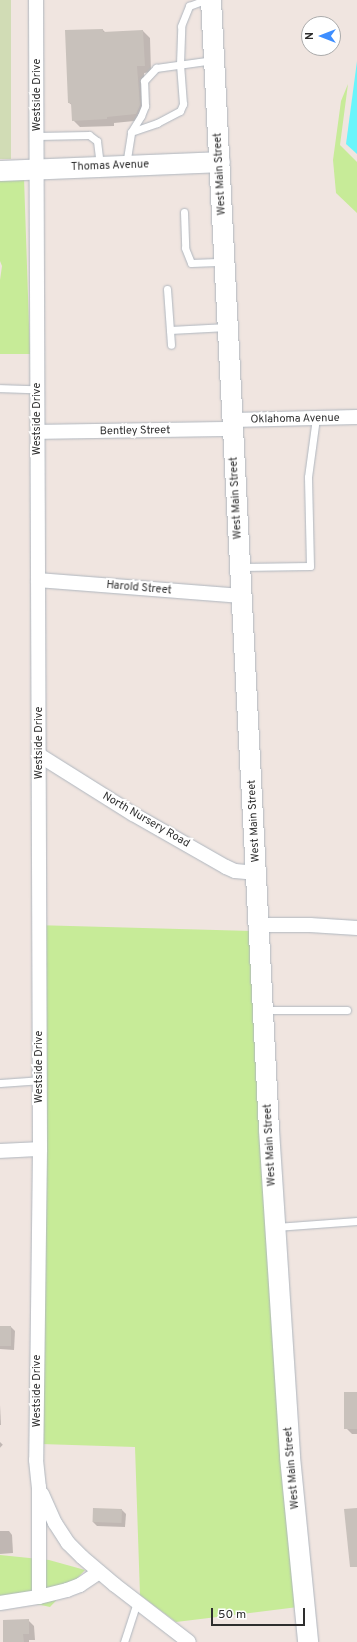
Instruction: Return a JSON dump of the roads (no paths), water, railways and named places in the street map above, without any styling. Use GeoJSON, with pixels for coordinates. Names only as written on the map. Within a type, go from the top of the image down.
{"type":"FeatureCollection","features":[{"type":"Feature","properties":{"kind":"main road","name":"West Main Street"},"geometry":{"type":"LineString","coordinates":[[211,0],[275,1227],[290,1457],[308,1642]]}},
{"type":"Feature","properties":{"kind":"main road","name":"Thomas Avenue"},"geometry":{"type":"LineString","coordinates":[[0,171],[220,162]]}},
{"type":"Feature","properties":{"kind":"street","name":"Westside Drive"},"geometry":{"type":"LineString","coordinates":[[36,0],[40,1149],[36,1460],[39,1487],[39,1598]]}},
{"type":"Feature","properties":{"kind":"street","name":"Oklahoma Avenue"},"geometry":{"type":"LineString","coordinates":[[233,425],[316,418],[357,418]]}},
{"type":"Feature","properties":{"kind":"street","name":"Bentley Street"},"geometry":{"type":"LineString","coordinates":[[38,432],[233,425]]}},
{"type":"Feature","properties":{"kind":"street","name":"Harold Street"},"geometry":{"type":"LineString","coordinates":[[38,580],[241,596]]}},
{"type":"Feature","properties":{"kind":"street","name":"North Nursery Road"},"geometry":{"type":"LineString","coordinates":[[39,755],[133,814],[226,867],[235,871],[257,873]]}},
{"type":"Feature","properties":{"kind":"street"},"geometry":{"type":"LineString","coordinates":[[259,925],[310,925],[357,928]]}},
{"type":"Feature","properties":{"kind":"street"},"geometry":{"type":"LineString","coordinates":[[0,1151],[40,1149]]}},
{"type":"Feature","properties":{"kind":"street","name":"Westside Drive"},"geometry":{"type":"LineString","coordinates":[[39,1487],[46,1506],[68,1543],[99,1572],[189,1642]]}},
{"type":"Feature","properties":{"kind":"street"},"geometry":{"type":"LineString","coordinates":[[0,1603],[39,1598],[80,1585],[99,1572]]}},
{"type":"Feature","properties":{"kind":"lane"},"geometry":{"type":"LineString","coordinates":[[131,132],[180,111],[183,104],[180,64],[181,26],[189,6],[205,0]]}},
{"type":"Feature","properties":{"kind":"lane"},"geometry":{"type":"LineString","coordinates":[[126,165],[131,132],[141,116],[145,106],[144,81],[156,68],[215,59]]}},
{"type":"Feature","properties":{"kind":"lane"},"geometry":{"type":"LineString","coordinates":[[37,136],[89,135],[97,141],[100,166]]}},
{"type":"Feature","properties":{"kind":"lane"},"geometry":{"type":"LineString","coordinates":[[184,212],[185,248],[190,263],[224,262]]}},
{"type":"Feature","properties":{"kind":"lane"},"geometry":{"type":"LineString","coordinates":[[167,289],[171,345]]}},
{"type":"Feature","properties":{"kind":"lane"},"geometry":{"type":"LineString","coordinates":[[170,330],[228,327]]}},
{"type":"Feature","properties":{"kind":"lane"},"geometry":{"type":"LineString","coordinates":[[0,388],[37,389]]}},
{"type":"Feature","properties":{"kind":"lane"},"geometry":{"type":"LineString","coordinates":[[240,567],[310,566],[308,477],[316,418]]}},
{"type":"Feature","properties":{"kind":"lane"},"geometry":{"type":"LineString","coordinates":[[263,1010],[347,1010]]}},
{"type":"Feature","properties":{"kind":"lane"},"geometry":{"type":"LineString","coordinates":[[0,1083],[39,1080]]}},
{"type":"Feature","properties":{"kind":"lane"},"geometry":{"type":"LineString","coordinates":[[275,1227],[357,1221]]}},
{"type":"Feature","properties":{"kind":"lane"},"geometry":{"type":"LineString","coordinates":[[124,1642],[137,1602]]}},
{"type":"Feature","properties":{"kind":"water"},"geometry":{"type":"Polygon","coordinates":[[[357,61],[357,154],[346,144],[357,61]]]}}]}
